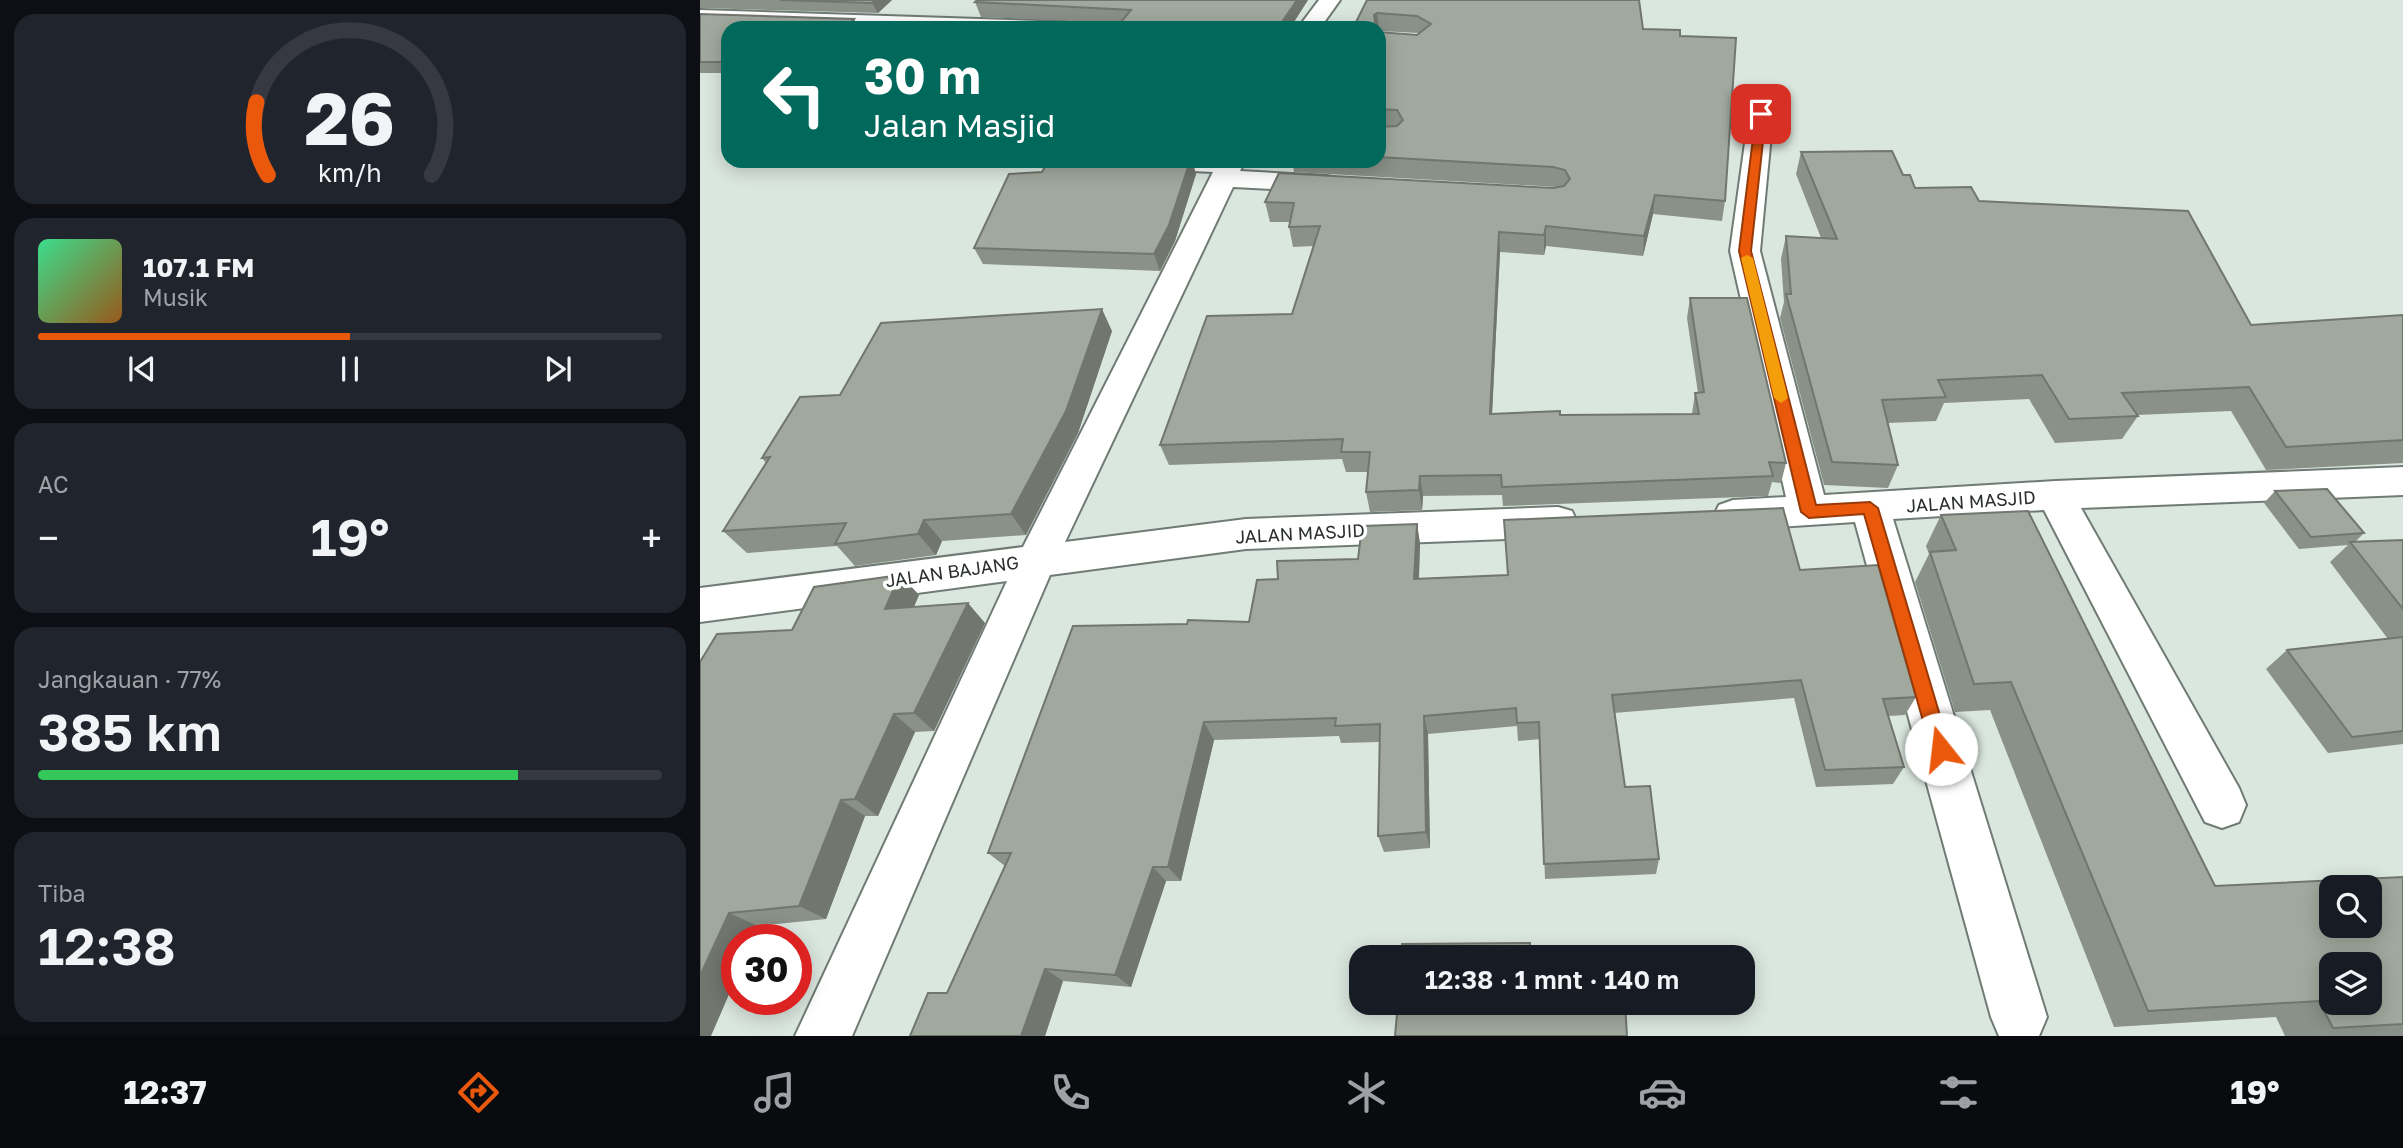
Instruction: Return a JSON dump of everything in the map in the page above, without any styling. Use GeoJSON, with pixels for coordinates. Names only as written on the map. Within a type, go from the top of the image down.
{"type":"FeatureCollection","features":[{"type":"Feature","properties":{"kind":"street"},"geometry":{"type":"LineString","coordinates":[[1314,21],[1330,0]]}},
{"type":"Feature","properties":{"kind":"street"},"geometry":{"type":"LineString","coordinates":[[700,16],[853,21]]}},
{"type":"Feature","properties":{"kind":"street"},"geometry":{"type":"LineString","coordinates":[[1761,114],[1745,251],[1809,512]]}},
{"type":"Feature","properties":{"kind":"street"},"geometry":{"type":"LineString","coordinates":[[823,1036],[1037,559],[1228,168],[1346,186]]}},
{"type":"Feature","properties":{"kind":"street","name":"JALAN MASJID"},"geometry":{"type":"LineString","coordinates":[[1699,516],[1809,512],[2055,495],[2403,481]]}},
{"type":"Feature","properties":{"kind":"street"},"geometry":{"type":"LineString","coordinates":[[2055,495],[2222,805]]}},
{"type":"Feature","properties":{"kind":"street"},"geometry":{"type":"LineString","coordinates":[[1870,508],[2019,1017]]}},
{"type":"Feature","properties":{"kind":"street","name":"JALAN MASJID"},"geometry":{"type":"LineString","coordinates":[[1037,559],[1246,534],[1590,520]]}},
{"type":"Feature","properties":{"kind":"street","name":"JALAN BAJANG"},"geometry":{"type":"LineString","coordinates":[[700,605],[1037,559]]}},
{"type":"Feature","properties":{"kind":"building"},"geometry":{"type":"Polygon","coordinates":[[[780,0],[875,0],[872,3],[780,0]]]}},
{"type":"Feature","properties":{"kind":"building"},"geometry":{"type":"Polygon","coordinates":[[[1297,0],[1283,21],[1122,21],[1131,10],[975,2],[1297,0]]]}},
{"type":"Feature","properties":{"kind":"building"},"geometry":{"type":"Polygon","coordinates":[[[1367,0],[1639,0],[1643,29],[1680,30],[1680,36],[1736,38],[1725,201],[1655,195],[1644,236],[1546,226],[1544,235],[1499,232],[1490,414],[1560,411],[1560,415],[1699,414],[1695,393],[1704,392],[1690,298],[1747,298],[1786,463],[1769,462],[1773,476],[1502,487],[1501,475],[1420,476],[1419,490],[1366,492],[1370,452],[1341,452],[1343,439],[1160,445],[1207,316],[1292,314],[1320,226],[1289,227],[1294,203],[1265,202],[1279,173],[1553,188],[1564,186],[1570,179],[1565,170],[1553,167],[1386,157],[1386,127],[1397,126],[1403,120],[1397,110],[1386,109],[1386,33],[1417,35],[1431,24],[1417,16],[1377,13],[1374,15],[1375,21],[1356,21],[1367,0]]]}},
{"type":"Feature","properties":{"kind":"building"},"geometry":{"type":"Polygon","coordinates":[[[700,14],[854,19],[721,21],[721,62],[700,62],[700,14]]]}},
{"type":"Feature","properties":{"kind":"building"},"geometry":{"type":"Polygon","coordinates":[[[1892,151],[1903,175],[1910,175],[1915,188],[1971,187],[1979,201],[2188,211],[2251,325],[2403,315],[2403,440],[2286,447],[2249,387],[2122,393],[2138,416],[2069,419],[2042,375],[1938,380],[1946,397],[1882,400],[1898,465],[1832,462],[1786,294],[1791,294],[1786,236],[1837,239],[1801,152],[1892,151]]]}},
{"type":"Feature","properties":{"kind":"building"},"geometry":{"type":"Polygon","coordinates":[[[1044,168],[1188,168],[1169,225],[1154,254],[974,248],[1009,174],[1042,172],[1044,168]]]}},
{"type":"Feature","properties":{"kind":"building"},"geometry":{"type":"Polygon","coordinates":[[[1102,309],[1066,411],[1011,514],[924,520],[918,534],[835,544],[846,523],[723,531],[770,457],[762,458],[800,397],[840,395],[881,323],[1102,309]]]}},
{"type":"Feature","properties":{"kind":"building"},"geometry":{"type":"Polygon","coordinates":[[[2327,489],[2364,533],[2311,537],[2275,491],[2327,489]]]}},
{"type":"Feature","properties":{"kind":"building"},"geometry":{"type":"Polygon","coordinates":[[[1783,508],[1800,570],[1878,565],[1916,697],[1883,699],[1904,767],[1825,770],[1801,680],[1612,695],[1625,787],[1650,786],[1659,859],[1544,864],[1539,722],[1517,723],[1516,708],[1424,716],[1426,832],[1378,836],[1380,724],[1335,726],[1336,718],[1204,722],[1168,867],[1153,867],[1115,975],[1045,969],[1021,1036],[910,1036],[928,993],[947,993],[1011,853],[988,853],[1073,626],[1187,624],[1188,620],[1249,622],[1257,580],[1278,579],[1277,561],[1358,559],[1362,526],[1417,524],[1414,579],[1508,575],[1504,520],[1783,508]]]}},
{"type":"Feature","properties":{"kind":"building"},"geometry":{"type":"Polygon","coordinates":[[[2028,511],[2215,886],[2319,881],[2319,938],[2382,938],[2382,878],[2403,877],[2403,1024],[2333,1028],[2326,1015],[2382,1015],[2382,952],[2319,952],[2319,1001],[2148,1011],[2011,682],[1974,684],[1930,552],[1956,550],[1941,515],[2028,511]]]}},
{"type":"Feature","properties":{"kind":"building"},"geometry":{"type":"Polygon","coordinates":[[[2403,540],[2403,609],[2350,542],[2403,540]]]}},
{"type":"Feature","properties":{"kind":"building"},"geometry":{"type":"Polygon","coordinates":[[[900,575],[885,609],[968,603],[914,713],[894,714],[855,799],[841,800],[799,906],[729,913],[724,924],[721,924],[721,930],[700,976],[700,662],[717,634],[792,630],[814,587],[900,575]]]}},
{"type":"Feature","properties":{"kind":"building"},"geometry":{"type":"Polygon","coordinates":[[[2403,637],[2403,731],[2352,737],[2287,650],[2403,637]]]}},
{"type":"Feature","properties":{"kind":"building"},"geometry":{"type":"Polygon","coordinates":[[[1530,943],[1530,945],[1402,945],[1530,943]]]}},
{"type":"Feature","properties":{"kind":"building"},"geometry":{"type":"Polygon","coordinates":[[[1397,1015],[1626,1015],[1627,1036],[1395,1036],[1397,1015]]]}},
{"type":"Feature","properties":{"kind":"slow traffic"},"geometry":{"type":"LineString","coordinates":[[1747,258],[1781,398]]}},
{"type":"Feature","properties":{"kind":"route"},"geometry":{"type":"LineString","coordinates":[[1761,114],[1745,251],[1809,512],[1870,508],[1941,749]]}}]}
